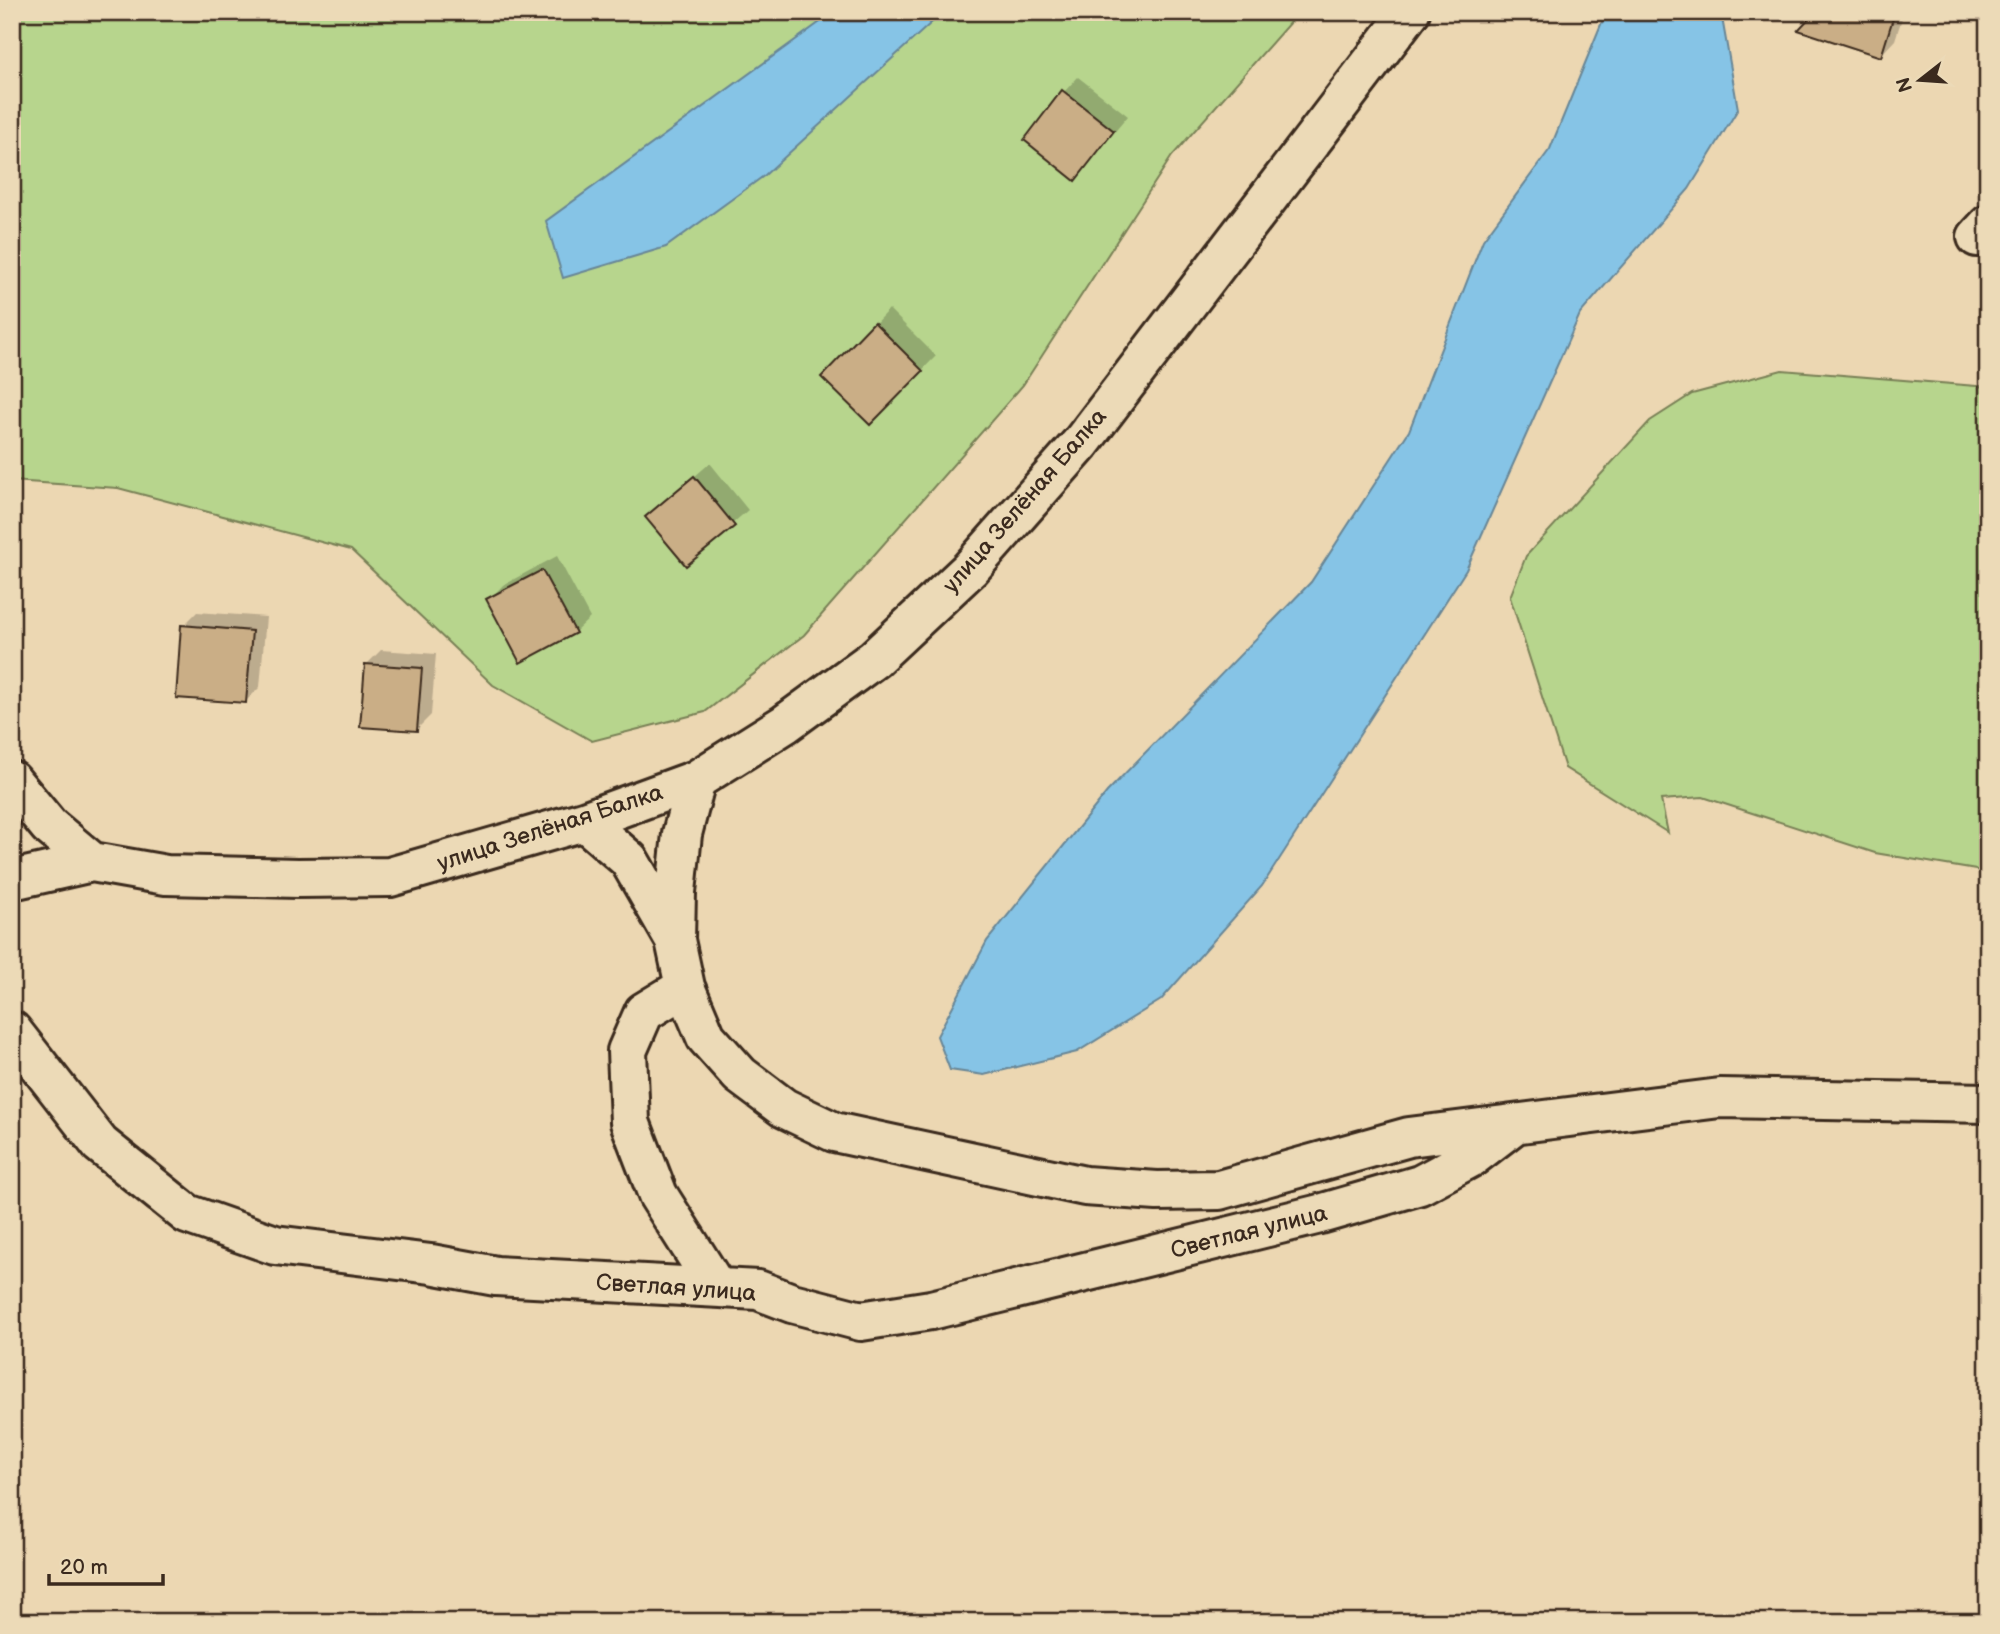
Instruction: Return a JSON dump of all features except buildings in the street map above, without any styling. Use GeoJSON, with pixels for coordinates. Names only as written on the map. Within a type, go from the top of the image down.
{"type":"FeatureCollection","features":[{"type":"Feature","properties":{"kind":"street","name":"улица Зелёная Балка"},"geometry":{"type":"LineString","coordinates":[[12,780],[49,826],[92,862],[166,875],[390,877],[584,821],[696,780],[785,724],[874,659],[970,569],[1081,443],[1410,12]]}},
{"type":"Feature","properties":{"kind":"street"},"geometry":{"type":"LineString","coordinates":[[696,780],[682,834],[676,892],[675,940],[685,987],[706,1037],[740,1075],[784,1108],[834,1132],[1085,1186],[1157,1191],[1219,1190],[1409,1138],[1720,1098],[1988,1103]]}},
{"type":"Feature","properties":{"kind":"street"},"geometry":{"type":"LineString","coordinates":[[584,821],[629,860],[675,940]]}},
{"type":"Feature","properties":{"kind":"street"},"geometry":{"type":"LineString","coordinates":[[12,880],[92,862]]}},
{"type":"Feature","properties":{"kind":"street"},"geometry":{"type":"LineString","coordinates":[[685,987],[643,1012],[627,1051],[630,1122],[659,1195],[715,1285]]}},
{"type":"Feature","properties":{"kind":"street","name":"Светлая улица"},"geometry":{"type":"LineString","coordinates":[[12,1031],[100,1144],[187,1214],[275,1245],[431,1264],[496,1276],[612,1284],[715,1285],[758,1290],[792,1303],[861,1321],[932,1310],[1320,1214],[1420,1185],[1472,1157],[1515,1124]]}},
{"type":"Feature","properties":{"kind":"green space"},"geometry":{"type":"Polygon","coordinates":[[[12,12],[1299,12],[1172,156],[1023,385],[804,635],[705,712],[592,741],[493,685],[351,550],[118,488],[12,481],[12,12]]]}},
{"type":"Feature","properties":{"kind":"green space"},"geometry":{"type":"Polygon","coordinates":[[[1782,370],[1988,387],[1988,872],[1875,853],[1703,797],[1661,800],[1668,833],[1565,768],[1510,597],[1526,556],[1650,421],[1692,394],[1782,370]]]}},
{"type":"Feature","properties":{"kind":"water"},"geometry":{"type":"Polygon","coordinates":[[[834,12],[943,12],[765,175],[666,247],[563,278],[546,221],[834,12]]]}},
{"type":"Feature","properties":{"kind":"water"},"geometry":{"type":"Polygon","coordinates":[[[1606,12],[1721,12],[1738,109],[1689,189],[1580,314],[1466,570],[1262,886],[1161,1000],[1077,1052],[984,1075],[950,1070],[937,1036],[987,941],[1107,792],[1311,582],[1409,431],[1483,240],[1550,149],[1606,12]]]}}]}
